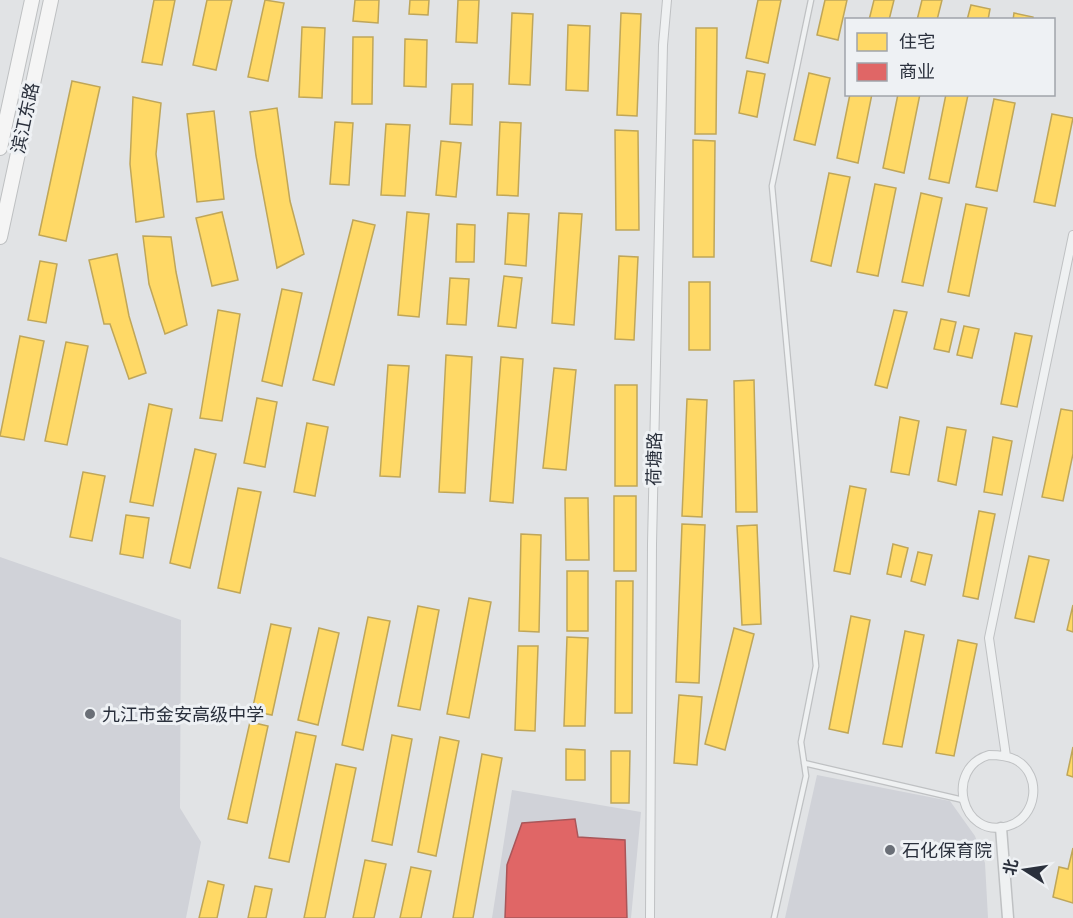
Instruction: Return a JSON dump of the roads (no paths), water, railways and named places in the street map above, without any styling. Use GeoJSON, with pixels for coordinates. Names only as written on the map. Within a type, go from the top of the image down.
{"type":"FeatureCollection","features":[{"type":"Feature","properties":{"kind":"main road","name":"滨江东路"},"geometry":{"type":"LineString","coordinates":[[0,148],[32,0]]}},
{"type":"Feature","properties":{"kind":"main road","name":"滨江东路"},"geometry":{"type":"LineString","coordinates":[[0,237],[51,0]]}},
{"type":"Feature","properties":{"kind":"street","name":"荷塘路"},"geometry":{"type":"LineString","coordinates":[[650,918],[652,532],[663,45],[667,0]]}},
{"type":"Feature","properties":{"kind":"street"},"geometry":{"type":"LineString","coordinates":[[1006,756],[989,638],[1073,235]]}},
{"type":"Feature","properties":{"kind":"street"},"geometry":{"type":"LineString","coordinates":[[989,755],[1006,756],[1016,760],[1031,777],[1034,786],[1031,806],[1026,815],[1011,825],[1001,828],[979,822],[972,817],[963,800],[962,791],[968,770],[973,763],[989,755]]}},
{"type":"Feature","properties":{"kind":"street"},"geometry":{"type":"LineString","coordinates":[[1001,828],[1008,918]]}},
{"type":"Feature","properties":{"kind":"lane"},"geometry":{"type":"LineString","coordinates":[[774,918],[806,776],[801,742],[816,666],[771,186],[811,0]]}},
{"type":"Feature","properties":{"kind":"lane"},"geometry":{"type":"LineString","coordinates":[[804,763],[963,800]]}},
{"type":"Feature","properties":{"kind":"place","name":"九江市金安高级中学"},"geometry":{"type":"Point","coordinates":[90,714]}},
{"type":"Feature","properties":{"kind":"place","name":"石化保育院"},"geometry":{"type":"Point","coordinates":[890,850]}}]}
